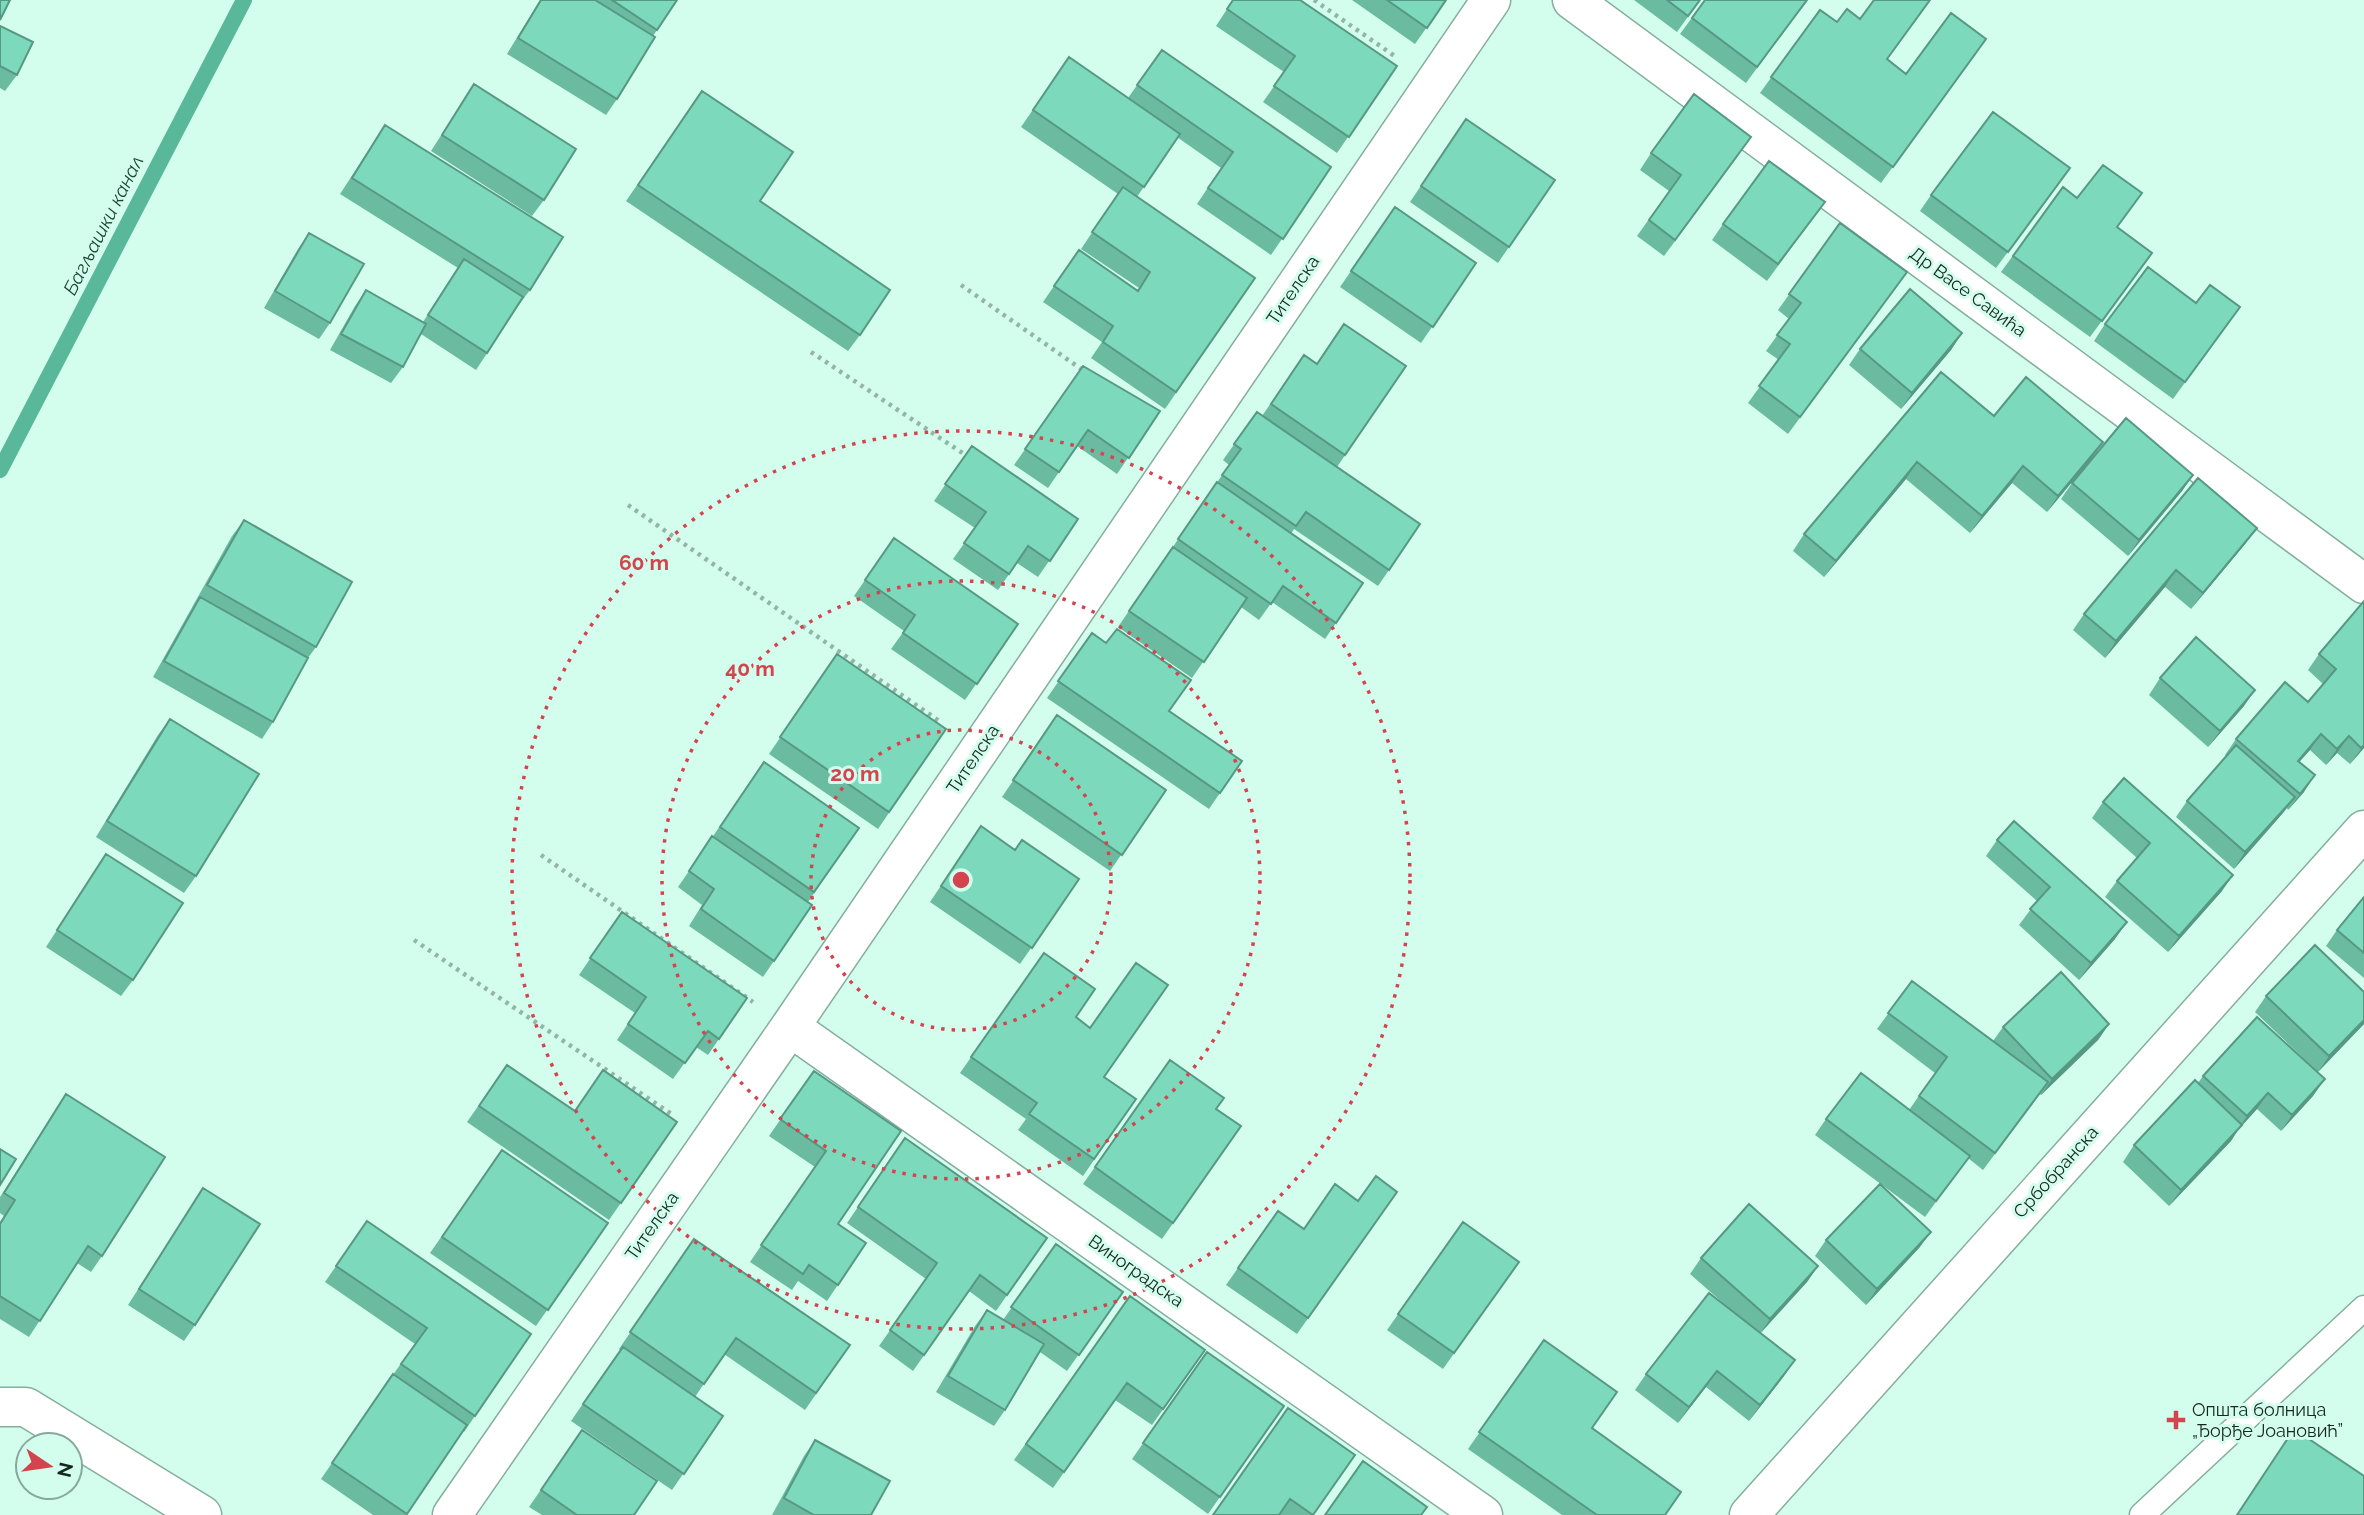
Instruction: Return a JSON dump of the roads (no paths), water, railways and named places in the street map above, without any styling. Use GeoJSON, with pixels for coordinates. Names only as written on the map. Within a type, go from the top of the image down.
{"type":"FeatureCollection","features":[{"type":"Feature","properties":{"kind":"street","name":"Тителска"},"geometry":{"type":"LineString","coordinates":[[452,1515],[980,750],[1491,0]]}},
{"type":"Feature","properties":{"kind":"street","name":"Др Васе Савића"},"geometry":{"type":"LineString","coordinates":[[1572,0],[2364,584]]}},
{"type":"Feature","properties":{"kind":"street","name":"Србобранска"},"geometry":{"type":"LineString","coordinates":[[1749,1515],[2364,830]]}},
{"type":"Feature","properties":{"kind":"street","name":"Виноградска"},"geometry":{"type":"LineString","coordinates":[[790,1027],[1483,1515]]}},
{"type":"Feature","properties":{"kind":"street"},"geometry":{"type":"LineString","coordinates":[[0,1407],[26,1407],[202,1515]]}},
{"type":"Feature","properties":{"kind":"lane"},"geometry":{"type":"LineString","coordinates":[[2142,1515],[2364,1308]]}},
{"type":"Feature","properties":{"kind":"waterway","name":"Багљашки канал"},"geometry":{"type":"LineString","coordinates":[[0,470],[244,0]]}},
{"type":"Feature","properties":{"kind":"place","name":"Општа болница „Ђорђе Јоановић”"},"geometry":{"type":"Point","coordinates":[2176,1420]}}]}
